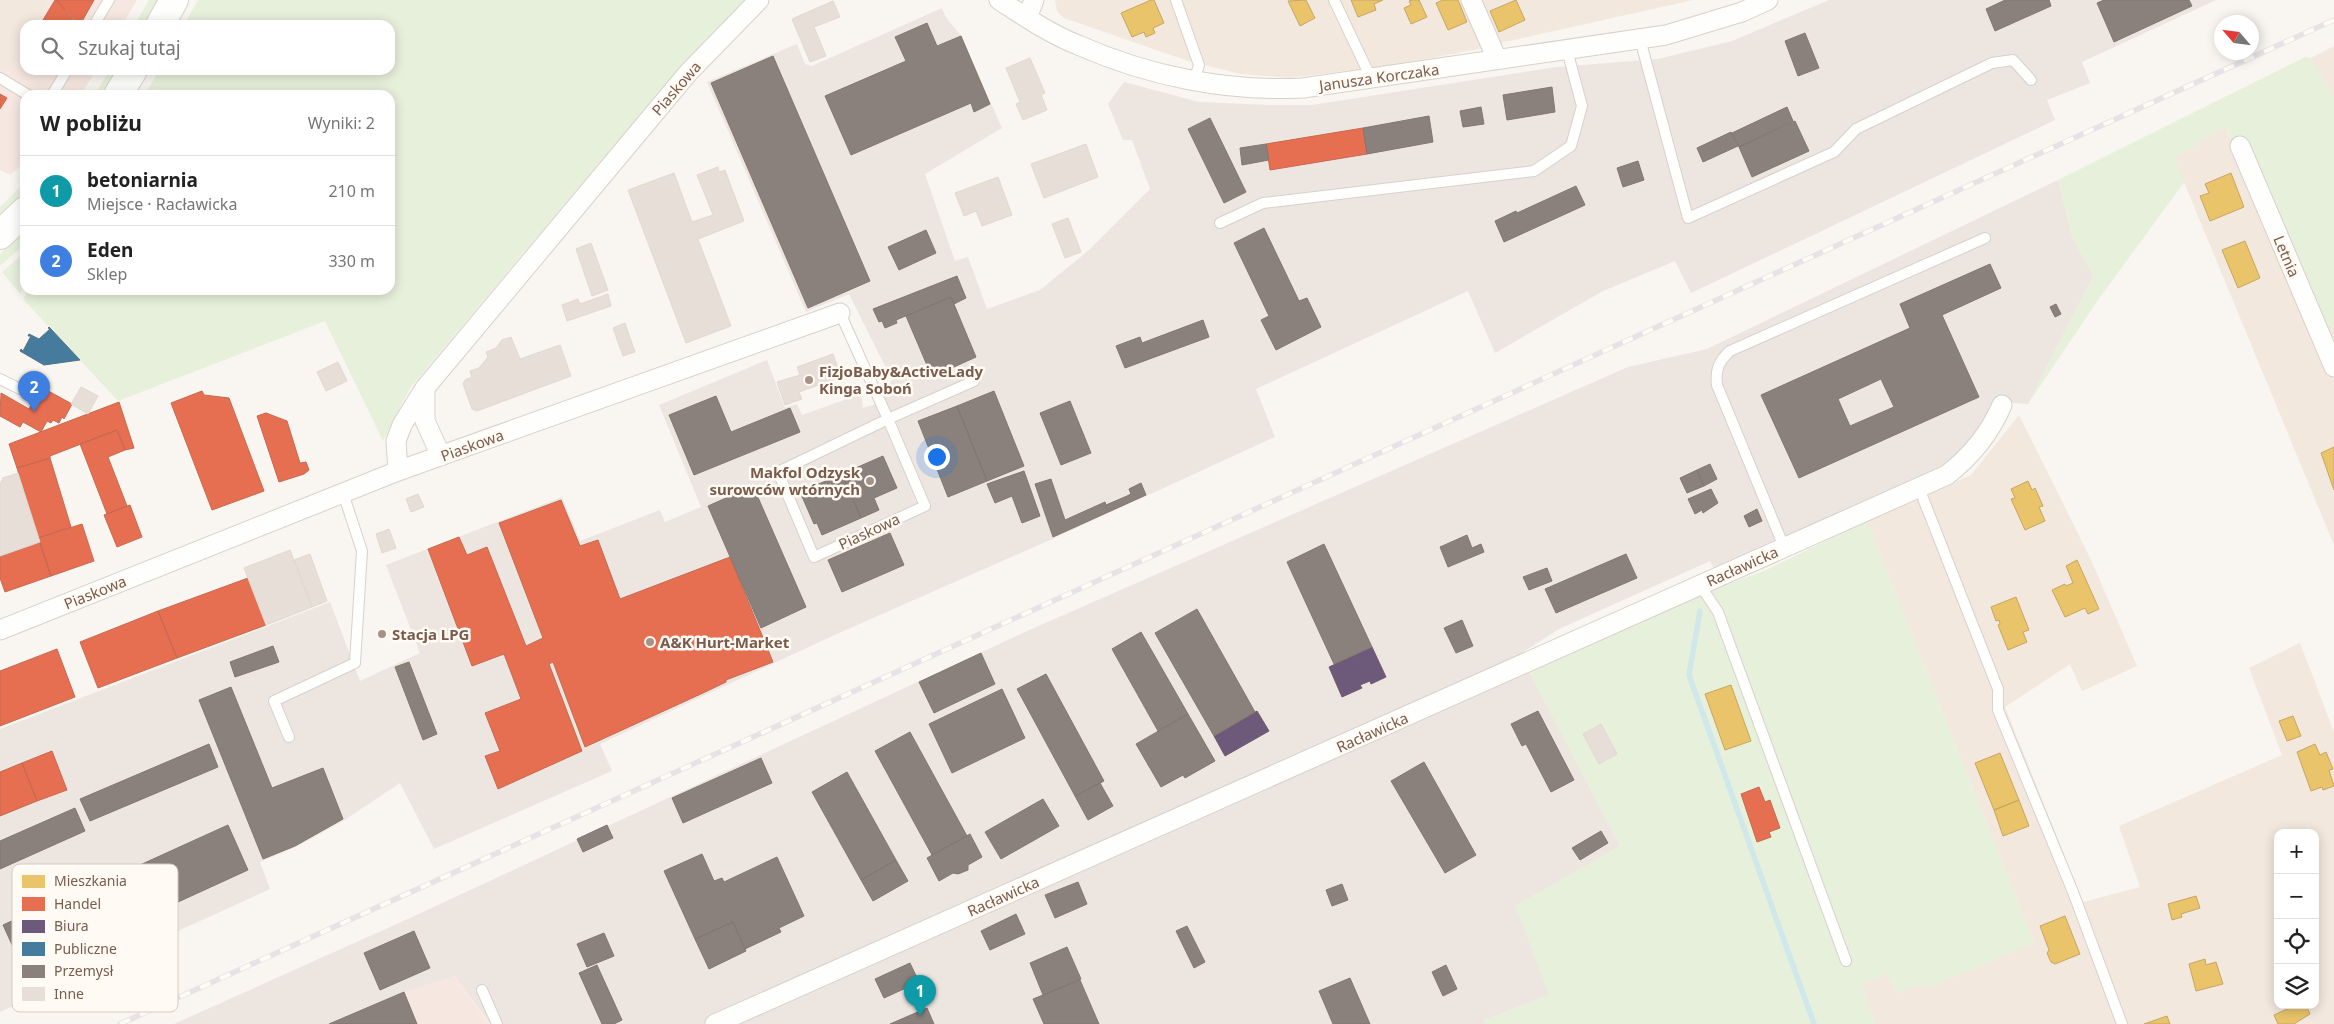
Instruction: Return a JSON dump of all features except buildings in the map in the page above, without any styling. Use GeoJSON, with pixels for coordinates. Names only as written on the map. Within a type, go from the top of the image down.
{"type":"FeatureCollection","features":[{"type":"Feature","properties":{"kind":"main road"},"geometry":{"type":"LineString","coordinates":[[163,20],[174,0]]}},
{"type":"Feature","properties":{"kind":"main road"},"geometry":{"type":"LineString","coordinates":[[121,90],[130,75]]}},
{"type":"Feature","properties":{"kind":"main road"},"geometry":{"type":"LineString","coordinates":[[0,235],[20,216]]}},
{"type":"Feature","properties":{"kind":"street","name":"Piaskowa"},"geometry":{"type":"LineString","coordinates":[[398,471],[396,441],[402,425],[425,388],[688,73],[760,0]]}},
{"type":"Feature","properties":{"kind":"street","name":"Janusza Korczaka"},"geometry":{"type":"LineString","coordinates":[[999,0],[1027,18],[1078,45],[1135,66],[1194,81],[1229,86],[1282,89],[1371,78],[1666,35],[1703,25],[1768,0]]}},
{"type":"Feature","properties":{"kind":"street"},"geometry":{"type":"LineString","coordinates":[[1027,18],[1034,0]]}},
{"type":"Feature","properties":{"kind":"street"},"geometry":{"type":"LineString","coordinates":[[1471,0],[1497,59]]}},
{"type":"Feature","properties":{"kind":"street","name":"Letnia"},"geometry":{"type":"LineString","coordinates":[[2240,146],[2334,367]]}},
{"type":"Feature","properties":{"kind":"street","name":"Piaskowa"},"geometry":{"type":"LineString","coordinates":[[0,630],[398,471],[840,313]]}},
{"type":"Feature","properties":{"kind":"street"},"geometry":{"type":"LineString","coordinates":[[425,388],[425,421],[441,456]]}},
{"type":"Feature","properties":{"kind":"street","name":"Racławicka"},"geometry":{"type":"LineString","coordinates":[[715,1024],[1947,475],[1964,462],[1997,417],[2002,405]]}},
{"type":"Feature","properties":{"kind":"lane"},"geometry":{"type":"LineString","coordinates":[[97,20],[109,0]]}},
{"type":"Feature","properties":{"kind":"lane"},"geometry":{"type":"LineString","coordinates":[[1176,0],[1200,65],[1194,81]]}},
{"type":"Feature","properties":{"kind":"lane"},"geometry":{"type":"LineString","coordinates":[[1334,0],[1371,78]]}},
{"type":"Feature","properties":{"kind":"lane"},"geometry":{"type":"LineString","coordinates":[[1640,39],[1688,218],[1834,152],[1856,129],[1992,63],[2013,60],[2031,80]]}},
{"type":"Feature","properties":{"kind":"lane"},"geometry":{"type":"LineString","coordinates":[[1220,222],[1263,203],[1534,171],[1571,146],[1582,106],[1567,50]]}},
{"type":"Feature","properties":{"kind":"lane"},"geometry":{"type":"LineString","coordinates":[[55,90],[64,75]]}},
{"type":"Feature","properties":{"kind":"lane"},"geometry":{"type":"LineString","coordinates":[[0,78],[20,90]]}},
{"type":"Feature","properties":{"kind":"lane"},"geometry":{"type":"LineString","coordinates":[[1784,547],[1717,385],[1716,374],[1718,365],[1730,351],[1985,238]]}},
{"type":"Feature","properties":{"kind":"lane","name":"Piaskowa"},"geometry":{"type":"LineString","coordinates":[[840,313],[888,419],[925,506],[814,557],[778,472],[888,419],[974,380]]}},
{"type":"Feature","properties":{"kind":"lane"},"geometry":{"type":"LineString","coordinates":[[0,379],[20,389]]}},
{"type":"Feature","properties":{"kind":"lane"},"geometry":{"type":"LineString","coordinates":[[1919,488],[1998,689],[1998,710],[2073,892],[2122,1024]]}},
{"type":"Feature","properties":{"kind":"lane"},"geometry":{"type":"LineString","coordinates":[[289,737],[274,702],[355,663],[362,551],[344,493]]}},
{"type":"Feature","properties":{"kind":"lane"},"geometry":{"type":"LineString","coordinates":[[1700,585],[1718,612],[1846,961]]}},
{"type":"Feature","properties":{"kind":"lane"},"geometry":{"type":"LineString","coordinates":[[482,990],[497,1024]]}},
{"type":"Feature","properties":{"kind":"shaded area"},"geometry":{"type":"Polygon","coordinates":[[[0,0],[49,0],[38,20],[20,20],[20,53],[10,72],[0,66],[0,0]]]}},
{"type":"Feature","properties":{"kind":"shaded area"},"geometry":{"type":"Polygon","coordinates":[[[49,0],[137,0],[125,20],[38,20],[49,0]]]}},
{"type":"Feature","properties":{"kind":"shaded area"},"geometry":{"type":"Polygon","coordinates":[[[1055,0],[1329,0],[1361,65],[1360,69],[1290,78],[1241,74],[1188,61],[1064,18],[1057,11],[1055,0]]]}},
{"type":"Feature","properties":{"kind":"shaded area"},"geometry":{"type":"Polygon","coordinates":[[[1339,0],[1464,0],[1484,48],[1373,69],[1339,0]]]}},
{"type":"Feature","properties":{"kind":"shaded area"},"geometry":{"type":"Polygon","coordinates":[[[1480,0],[1693,0],[1500,43],[1480,0]]]}},
{"type":"Feature","properties":{"kind":"shaded area"},"geometry":{"type":"Polygon","coordinates":[[[1829,0],[2216,0],[2082,62],[2090,83],[2047,100],[2055,120],[1691,293],[1675,261],[1603,291],[1495,353],[1468,291],[1256,389],[1275,437],[1050,540],[830,637],[600,744],[612,771],[434,849],[400,783],[343,821],[296,847],[260,862],[270,889],[178,931],[178,864],[12,864],[12,1007],[0,1012],[0,729],[330,602],[360,681],[420,653],[386,565],[562,497],[580,541],[660,510],[665,522],[701,507],[659,405],[767,360],[785,408],[797,404],[802,415],[861,394],[863,408],[876,404],[892,380],[849,294],[806,312],[707,82],[797,44],[805,64],[812,66],[942,8],[945,16],[961,36],[1002,128],[925,174],[955,261],[968,257],[987,309],[1040,290],[1088,251],[1150,189],[1132,140],[1123,140],[1108,104],[1124,82],[1199,102],[1312,105],[1557,67],[1658,59],[1732,41],[1829,0]]]}},
{"type":"Feature","properties":{"kind":"shaded area"},"geometry":{"type":"Polygon","coordinates":[[[2334,46],[2334,98],[2311,58],[2334,46]]]}},
{"type":"Feature","properties":{"kind":"shaded area"},"geometry":{"type":"Polygon","coordinates":[[[20,53],[20,75],[93,75],[84,90],[20,90],[20,166],[10,175],[0,170],[0,66],[10,72],[20,53]]]}},
{"type":"Feature","properties":{"kind":"shaded area"},"geometry":{"type":"Polygon","coordinates":[[[2224,126],[2326,329],[2334,325],[2334,545],[2174,158],[2224,126]]]}},
{"type":"Feature","properties":{"kind":"shaded area"},"geometry":{"type":"Polygon","coordinates":[[[2058,180],[2072,236],[2093,276],[2028,404],[2013,403],[1994,408],[1960,453],[1946,466],[1714,569],[1710,561],[1559,629],[1520,654],[1620,846],[1516,906],[1550,995],[1484,1020],[1485,1024],[490,1024],[455,976],[405,992],[418,1024],[174,1024],[410,918],[1025,632],[1628,367],[1707,349],[2058,180]]]}},
{"type":"Feature","properties":{"kind":"shaded area"},"geometry":{"type":"Polygon","coordinates":[[[2019,415],[2091,560],[2137,666],[2082,691],[2070,664],[2005,707],[2083,902],[2140,887],[2119,826],[2282,755],[2249,668],[2300,643],[2334,732],[2334,1024],[1875,1024],[1861,984],[1888,973],[1896,993],[1917,985],[1932,986],[2034,942],[1867,521],[1971,475],[2019,415]]]}},
{"type":"Feature","properties":{"kind":"shaded area"},"geometry":{"type":"Polygon","coordinates":[[[455,976],[489,1024],[418,1024],[405,992],[455,976]]]}},
{"type":"Feature","properties":{"kind":"green space"},"geometry":{"type":"Polygon","coordinates":[[[149,0],[157,0],[147,20],[138,20],[149,0]]]}},
{"type":"Feature","properties":{"kind":"green space"},"geometry":{"type":"Polygon","coordinates":[[[198,0],[747,0],[683,63],[410,388],[383,441],[325,321],[118,401],[23,299],[25,295],[395,295],[395,90],[148,90],[156,75],[395,75],[395,20],[187,20],[198,0]]]}},
{"type":"Feature","properties":{"kind":"green space"},"geometry":{"type":"Polygon","coordinates":[[[2305,57],[2311,58],[2334,98],[2334,325],[2326,329],[2224,126],[2174,158],[2185,181],[2098,300],[2028,404],[2093,276],[2072,236],[2058,180],[2305,57]]]}},
{"type":"Feature","properties":{"kind":"green space"},"geometry":{"type":"Polygon","coordinates":[[[107,75],[117,75],[107,90],[97,90],[107,75]]]}},
{"type":"Feature","properties":{"kind":"green space"},"geometry":{"type":"Polygon","coordinates":[[[20,187],[20,198],[0,218],[0,207],[20,187]]]}},
{"type":"Feature","properties":{"kind":"green space"},"geometry":{"type":"Polygon","coordinates":[[[20,236],[20,248],[0,266],[0,254],[20,236]]]}},
{"type":"Feature","properties":{"kind":"green space"},"geometry":{"type":"Polygon","coordinates":[[[20,256],[20,294],[2,272],[20,256]]]}},
{"type":"Feature","properties":{"kind":"green space"},"geometry":{"type":"Polygon","coordinates":[[[1867,521],[2034,942],[1932,986],[1917,985],[1896,993],[1888,973],[1861,984],[1875,1024],[1485,1024],[1484,1020],[1549,995],[1515,906],[1620,846],[1529,672],[1684,601],[1766,570],[1867,521]]]}},
{"type":"Feature","properties":{"kind":"waterway"},"geometry":{"type":"LineString","coordinates":[[1700,611],[1689,675],[1814,1024]]}},
{"type":"Feature","properties":{"kind":"railway"},"geometry":{"type":"LineString","coordinates":[[178,998],[2334,20]]}},
{"type":"Feature","properties":{"kind":"railway"},"geometry":{"type":"LineString","coordinates":[[120,1024],[146,1012]]}},
{"type":"Feature","properties":{"kind":"place","name":"FizjoBaby&ActiveLady Kinga Soboń"},"geometry":{"type":"Point","coordinates":[809,380]}},
{"type":"Feature","properties":{"kind":"place","name":"Eden"},"geometry":{"type":"Point","coordinates":[34,412]}},
{"type":"Feature","properties":{"kind":"place","name":"Makfol Odzysk surowców wtórnych"},"geometry":{"type":"Point","coordinates":[870,481]}},
{"type":"Feature","properties":{"kind":"place","name":"Stacja LPG"},"geometry":{"type":"Point","coordinates":[382,634]}},
{"type":"Feature","properties":{"kind":"place","name":"A&K Hurt-Market"},"geometry":{"type":"Point","coordinates":[650,642]}},
{"type":"Feature","properties":{"kind":"place","name":"betoniarnia"},"geometry":{"type":"Point","coordinates":[920,1016]}}]}
